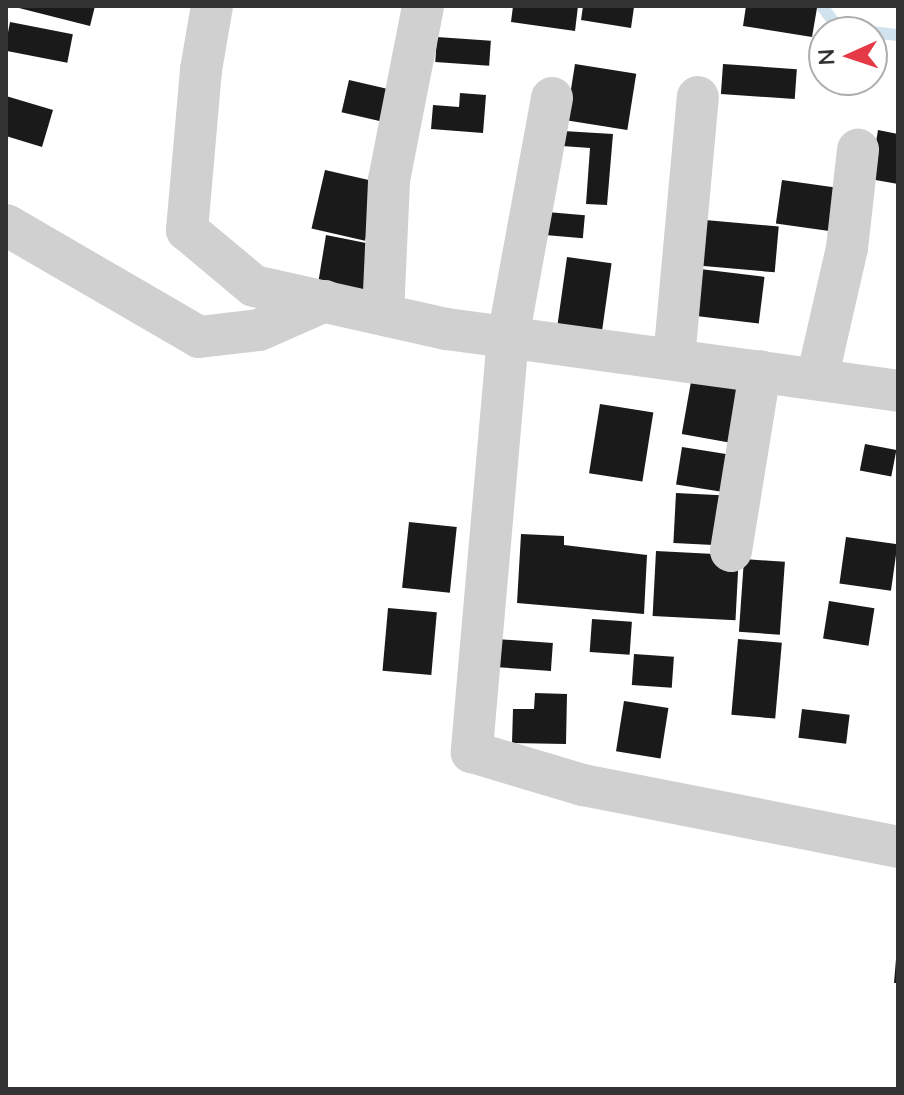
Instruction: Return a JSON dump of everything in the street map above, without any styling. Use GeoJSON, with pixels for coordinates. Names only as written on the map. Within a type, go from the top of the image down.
{"type":"FeatureCollection","features":[{"type":"Feature","properties":{"kind":"street"},"geometry":{"type":"LineString","coordinates":[[212,6],[201,70],[187,230],[254,286],[508,337],[898,391]]}},
{"type":"Feature","properties":{"kind":"street"},"geometry":{"type":"LineString","coordinates":[[383,314],[389,180],[423,6]]}},
{"type":"Feature","properties":{"kind":"street"},"geometry":{"type":"LineString","coordinates":[[674,359],[698,97]]}},
{"type":"Feature","properties":{"kind":"street"},"geometry":{"type":"LineString","coordinates":[[552,98],[508,337],[472,752],[583,785],[898,847]]}},
{"type":"Feature","properties":{"kind":"street"},"geometry":{"type":"LineString","coordinates":[[817,379],[847,248],[858,150]]}},
{"type":"Feature","properties":{"kind":"street"},"geometry":{"type":"LineString","coordinates":[[6,225],[199,337],[259,330],[325,301]]}},
{"type":"Feature","properties":{"kind":"street"},"geometry":{"type":"LineString","coordinates":[[731,551],[760,371]]}},
{"type":"Feature","properties":{"kind":"building"},"geometry":{"type":"Polygon","coordinates":[[[11,6],[95,6],[90,26],[11,6]]]}},
{"type":"Feature","properties":{"kind":"building"},"geometry":{"type":"Polygon","coordinates":[[[513,6],[578,6],[575,31],[511,22],[513,6]]]}},
{"type":"Feature","properties":{"kind":"building"},"geometry":{"type":"Polygon","coordinates":[[[583,6],[634,7],[631,28],[581,20],[583,6]]]}},
{"type":"Feature","properties":{"kind":"building"},"geometry":{"type":"Polygon","coordinates":[[[746,6],[817,8],[816,16],[808,16],[808,36],[743,26],[746,6]]]}},
{"type":"Feature","properties":{"kind":"building"},"geometry":{"type":"Polygon","coordinates":[[[10,22],[73,34],[67,63],[6,51],[10,22]]]}},
{"type":"Feature","properties":{"kind":"building"},"geometry":{"type":"Polygon","coordinates":[[[437,37],[491,41],[489,66],[435,62],[437,37]]]}},
{"type":"Feature","properties":{"kind":"building"},"geometry":{"type":"Polygon","coordinates":[[[575,64],[636,74],[627,130],[566,120],[575,64]]]}},
{"type":"Feature","properties":{"kind":"building"},"geometry":{"type":"Polygon","coordinates":[[[723,64],[797,69],[795,99],[721,94],[723,64]]]}},
{"type":"Feature","properties":{"kind":"building"},"geometry":{"type":"Polygon","coordinates":[[[349,80],[398,91],[390,123],[342,112],[349,80]]]}},
{"type":"Feature","properties":{"kind":"building"},"geometry":{"type":"Polygon","coordinates":[[[460,93],[486,95],[483,133],[431,129],[433,105],[459,107],[460,93]]]}},
{"type":"Feature","properties":{"kind":"building"},"geometry":{"type":"Polygon","coordinates":[[[6,96],[53,110],[42,147],[6,136],[6,96]]]}},
{"type":"Feature","properties":{"kind":"building"},"geometry":{"type":"Polygon","coordinates":[[[878,130],[898,134],[898,184],[870,179],[878,130]]]}},
{"type":"Feature","properties":{"kind":"building"},"geometry":{"type":"Polygon","coordinates":[[[563,131],[613,134],[607,205],[586,204],[590,148],[562,146],[563,131]]]}},
{"type":"Feature","properties":{"kind":"building"},"geometry":{"type":"Polygon","coordinates":[[[325,170],[379,182],[365,241],[312,228],[325,170]]]}},
{"type":"Feature","properties":{"kind":"building"},"geometry":{"type":"Polygon","coordinates":[[[782,180],[842,188],[836,232],[776,224],[782,180]]]}},
{"type":"Feature","properties":{"kind":"building"},"geometry":{"type":"Polygon","coordinates":[[[547,212],[585,215],[583,238],[545,235],[547,212]]]}},
{"type":"Feature","properties":{"kind":"building"},"geometry":{"type":"Polygon","coordinates":[[[705,220],[779,226],[775,272],[701,266],[705,220]]]}},
{"type":"Feature","properties":{"kind":"building"},"geometry":{"type":"Polygon","coordinates":[[[326,235],[376,245],[373,300],[317,290],[326,235]]]}},
{"type":"Feature","properties":{"kind":"building"},"geometry":{"type":"Polygon","coordinates":[[[567,257],[612,263],[601,341],[556,334],[567,257]]]}},
{"type":"Feature","properties":{"kind":"building"},"geometry":{"type":"Polygon","coordinates":[[[700,269],[765,277],[759,324],[694,316],[700,269]]]}},
{"type":"Feature","properties":{"kind":"building"},"geometry":{"type":"Polygon","coordinates":[[[692,376],[749,386],[739,444],[682,434],[692,376]]]}},
{"type":"Feature","properties":{"kind":"building"},"geometry":{"type":"Polygon","coordinates":[[[600,404],[653,412],[642,482],[589,473],[600,404]]]}},
{"type":"Feature","properties":{"kind":"building"},"geometry":{"type":"Polygon","coordinates":[[[865,444],[896,450],[891,477],[860,471],[865,444]]]}},
{"type":"Feature","properties":{"kind":"building"},"geometry":{"type":"Polygon","coordinates":[[[682,447],[735,455],[729,493],[676,485],[682,447]]]}},
{"type":"Feature","properties":{"kind":"building"},"geometry":{"type":"Polygon","coordinates":[[[676,493],[726,496],[723,546],[673,543],[676,493]]]}},
{"type":"Feature","properties":{"kind":"building"},"geometry":{"type":"Polygon","coordinates":[[[409,522],[457,527],[450,593],[402,588],[409,522]]]}},
{"type":"Feature","properties":{"kind":"building"},"geometry":{"type":"Polygon","coordinates":[[[521,534],[564,536],[564,545],[647,555],[644,614],[517,603],[521,534]]]}},
{"type":"Feature","properties":{"kind":"building"},"geometry":{"type":"Polygon","coordinates":[[[846,537],[897,544],[891,591],[839,584],[846,537]]]}},
{"type":"Feature","properties":{"kind":"building"},"geometry":{"type":"Polygon","coordinates":[[[656,551],[739,555],[735,620],[653,616],[656,551]]]}},
{"type":"Feature","properties":{"kind":"building"},"geometry":{"type":"Polygon","coordinates":[[[744,559],[785,562],[780,635],[739,632],[744,559]]]}},
{"type":"Feature","properties":{"kind":"building"},"geometry":{"type":"Polygon","coordinates":[[[829,601],[874,608],[868,646],[823,639],[829,601]]]}},
{"type":"Feature","properties":{"kind":"building"},"geometry":{"type":"Polygon","coordinates":[[[388,608],[437,612],[431,675],[383,671],[388,608]]]}},
{"type":"Feature","properties":{"kind":"building"},"geometry":{"type":"Polygon","coordinates":[[[592,619],[632,622],[630,655],[590,652],[592,619]]]}},
{"type":"Feature","properties":{"kind":"building"},"geometry":{"type":"Polygon","coordinates":[[[496,639],[553,643],[551,671],[494,667],[496,639]]]}},
{"type":"Feature","properties":{"kind":"building"},"geometry":{"type":"Polygon","coordinates":[[[738,639],[782,643],[775,719],[731,715],[738,639]]]}},
{"type":"Feature","properties":{"kind":"building"},"geometry":{"type":"Polygon","coordinates":[[[634,654],[674,657],[672,688],[632,685],[634,654]]]}},
{"type":"Feature","properties":{"kind":"building"},"geometry":{"type":"Polygon","coordinates":[[[535,693],[567,694],[566,744],[512,743],[513,709],[534,709],[535,693]]]}},
{"type":"Feature","properties":{"kind":"building"},"geometry":{"type":"Polygon","coordinates":[[[624,701],[668,708],[660,758],[616,751],[624,701]]]}},
{"type":"Feature","properties":{"kind":"building"},"geometry":{"type":"Polygon","coordinates":[[[802,709],[850,715],[846,744],[798,738],[802,709]]]}},
{"type":"Feature","properties":{"kind":"building"},"geometry":{"type":"Polygon","coordinates":[[[896,959],[898,983],[894,983],[896,959]]]}},
{"type":"Feature","properties":{"kind":"waterway"},"geometry":{"type":"LineString","coordinates":[[822,6],[829,16]]}},
{"type":"Feature","properties":{"kind":"waterway"},"geometry":{"type":"LineString","coordinates":[[888,34],[898,35]]}}]}
